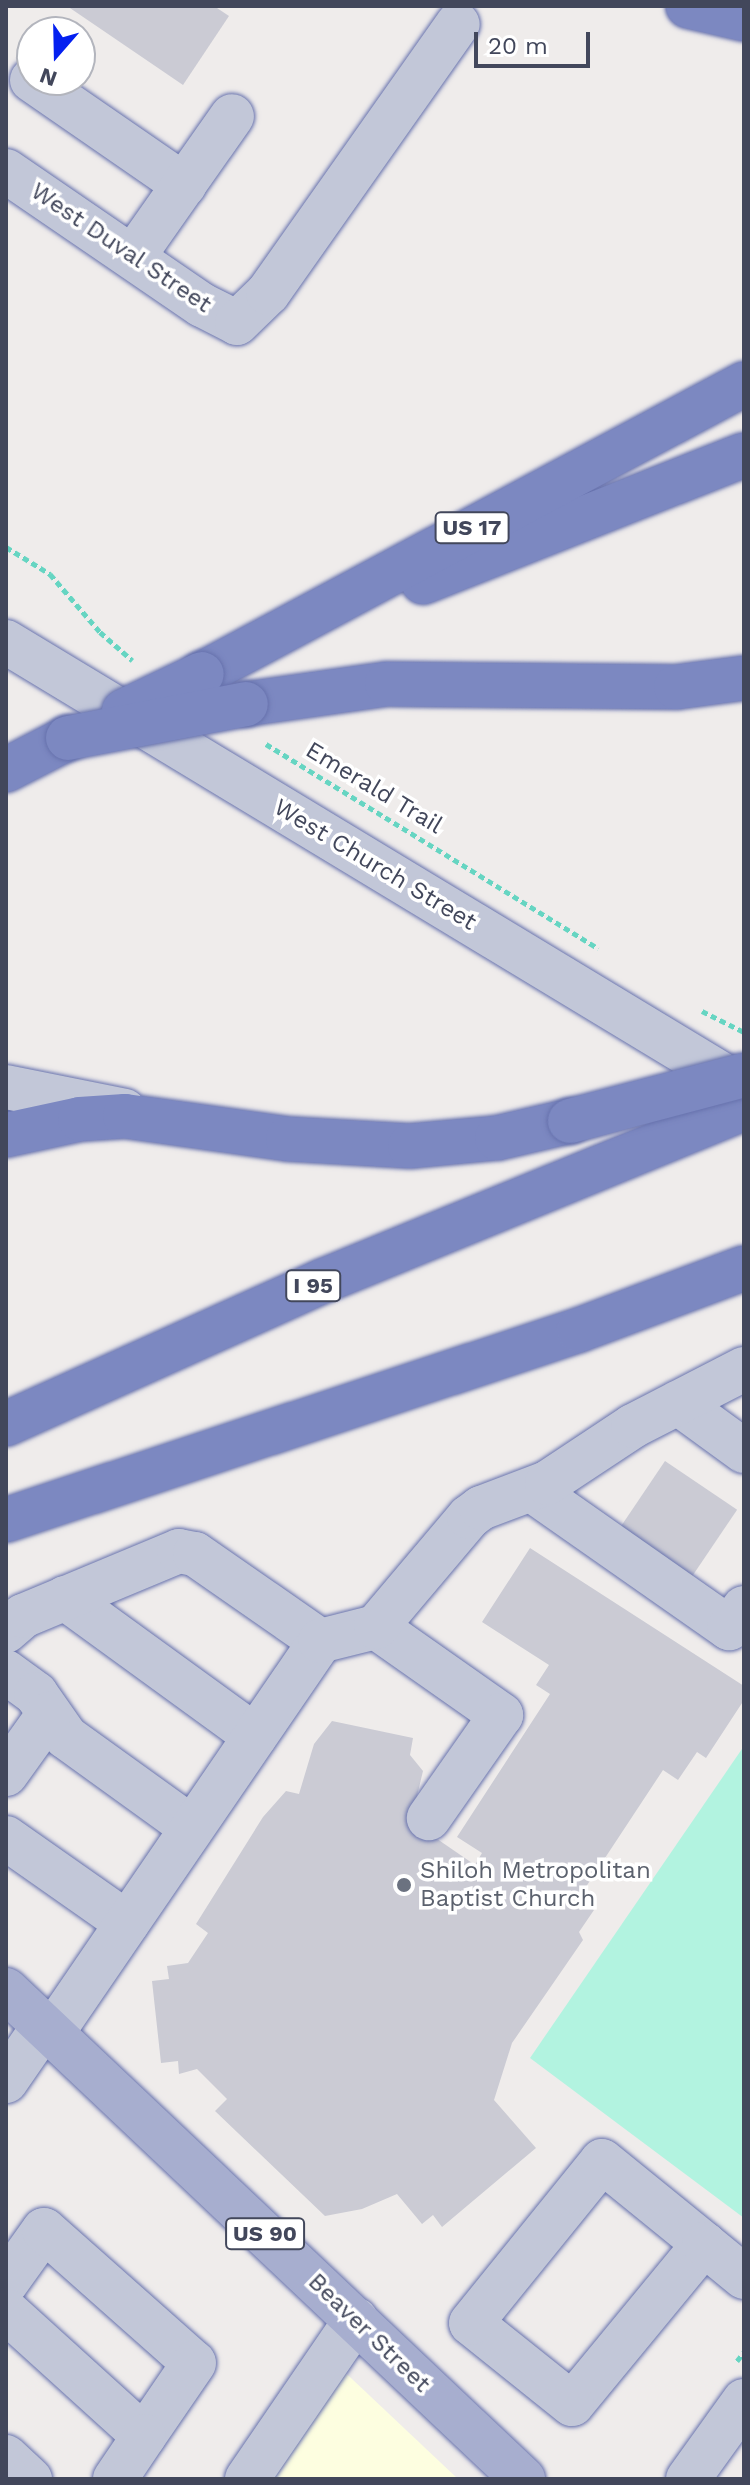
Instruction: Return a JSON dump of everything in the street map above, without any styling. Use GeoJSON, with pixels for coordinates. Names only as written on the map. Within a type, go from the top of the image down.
{"type":"FeatureCollection","features":[{"type":"Feature","properties":{"kind":"highway"},"geometry":{"type":"LineString","coordinates":[[688,6],[744,19]]}},
{"type":"Feature","properties":{"kind":"highway","name":"US 17"},"geometry":{"type":"LineString","coordinates":[[202,674],[744,384]]}},
{"type":"Feature","properties":{"kind":"highway"},"geometry":{"type":"LineString","coordinates":[[6,770],[202,674],[357,608],[744,455]]}},
{"type":"Feature","properties":{"kind":"highway"},"geometry":{"type":"LineString","coordinates":[[68,738],[254,723],[387,684],[676,687],[744,678]]}},
{"type":"Feature","properties":{"kind":"highway"},"geometry":{"type":"LineString","coordinates":[[6,1135],[102,1116],[175,1120],[288,1139],[397,1146],[497,1138],[744,1075]]}},
{"type":"Feature","properties":{"kind":"highway","name":"I 95"},"geometry":{"type":"LineString","coordinates":[[6,1424],[323,1281],[624,1160],[744,1108]]}},
{"type":"Feature","properties":{"kind":"highway"},"geometry":{"type":"LineString","coordinates":[[6,1520],[579,1330],[744,1268]]}},
{"type":"Feature","properties":{"kind":"main road","name":"Beaver Street"},"geometry":{"type":"LineString","coordinates":[[6,1990],[523,2479]]}},
{"type":"Feature","properties":{"kind":"street","name":"West Duval Street"},"geometry":{"type":"LineString","coordinates":[[6,171],[202,305],[237,323],[268,293],[458,24]]}},
{"type":"Feature","properties":{"kind":"street"},"geometry":{"type":"LineString","coordinates":[[55,96],[184,185]]}},
{"type":"Feature","properties":{"kind":"street"},"geometry":{"type":"LineString","coordinates":[[133,257],[232,116]]}},
{"type":"Feature","properties":{"kind":"street","name":"West Church Street"},"geometry":{"type":"LineString","coordinates":[[6,642],[744,1088]]}},
{"type":"Feature","properties":{"kind":"street"},"geometry":{"type":"LineString","coordinates":[[6,1087],[175,1120]]}},
{"type":"Feature","properties":{"kind":"street"},"geometry":{"type":"LineString","coordinates":[[6,2081],[127,1923],[320,1641],[376,1627],[469,1517],[493,1502],[532,1490],[633,1426],[744,1369]]}},
{"type":"Feature","properties":{"kind":"street"},"geometry":{"type":"LineString","coordinates":[[678,1403],[744,1451]]}},
{"type":"Feature","properties":{"kind":"street"},"geometry":{"type":"LineString","coordinates":[[532,1490],[729,1628],[744,1608]]}},
{"type":"Feature","properties":{"kind":"street"},"geometry":{"type":"LineString","coordinates":[[6,1631],[23,1616],[171,1553],[188,1551],[320,1641]]}},
{"type":"Feature","properties":{"kind":"street"},"geometry":{"type":"LineString","coordinates":[[65,1598],[255,1736]]}},
{"type":"Feature","properties":{"kind":"street"},"geometry":{"type":"LineString","coordinates":[[376,1627],[501,1715],[429,1818]]}},
{"type":"Feature","properties":{"kind":"street"},"geometry":{"type":"LineString","coordinates":[[6,1672],[36,1694],[66,1737],[192,1828]]}},
{"type":"Feature","properties":{"kind":"street"},"geometry":{"type":"LineString","coordinates":[[6,1774],[49,1714]]}},
{"type":"Feature","properties":{"kind":"street"},"geometry":{"type":"LineString","coordinates":[[6,1838],[127,1923]]}},
{"type":"Feature","properties":{"kind":"street"},"geometry":{"type":"LineString","coordinates":[[704,2244],[572,2404],[471,2323],[602,2161],[704,2244],[744,2277]]}},
{"type":"Feature","properties":{"kind":"street"},"geometry":{"type":"LineString","coordinates":[[6,2283],[44,2230],[194,2363],[115,2479]]}},
{"type":"Feature","properties":{"kind":"street"},"geometry":{"type":"LineString","coordinates":[[6,2311],[144,2436]]}},
{"type":"Feature","properties":{"kind":"street"},"geometry":{"type":"LineString","coordinates":[[247,2479],[356,2320]]}},
{"type":"Feature","properties":{"kind":"street"},"geometry":{"type":"LineString","coordinates":[[688,2479],[737,2426]]}},
{"type":"Feature","properties":{"kind":"street"},"geometry":{"type":"LineString","coordinates":[[6,2457],[30,2479]]}},
{"type":"Feature","properties":{"kind":"path"},"geometry":{"type":"LineString","coordinates":[[6,547],[50,574],[100,632],[134,662]]}},
{"type":"Feature","properties":{"kind":"path","name":"Emerald Trail"},"geometry":{"type":"LineString","coordinates":[[254,723],[581,934],[601,950]]}},
{"type":"Feature","properties":{"kind":"path"},"geometry":{"type":"LineString","coordinates":[[692,1006],[744,1032]]}},
{"type":"Feature","properties":{"kind":"shaded area"},"geometry":{"type":"Polygon","coordinates":[[[744,1746],[744,2218],[530,2058],[744,1746]]]}},
{"type":"Feature","properties":{"kind":"shaded area"},"geometry":{"type":"Polygon","coordinates":[[[316,2345],[458,2479],[224,2479],[316,2345]]]}},
{"type":"Feature","properties":{"kind":"building"},"geometry":{"type":"Polygon","coordinates":[[[67,6],[214,6],[229,16],[183,85],[96,26],[96,16],[82,16],[67,6]]]}},
{"type":"Feature","properties":{"kind":"building"},"geometry":{"type":"Polygon","coordinates":[[[665,1461],[737,1510],[692,1577],[620,1528],[665,1461]]]}},
{"type":"Feature","properties":{"kind":"building","name":"Shiloh Metropolitan Baptist Church"},"geometry":{"type":"Polygon","coordinates":[[[530,1548],[744,1686],[744,1700],[706,1758],[697,1752],[678,1780],[663,1770],[574,1905],[581,1910],[586,1904],[594,1910],[579,1932],[583,1940],[512,2043],[494,2100],[536,2148],[442,2227],[433,2215],[422,2224],[397,2194],[362,2209],[325,2216],[215,2111],[227,2099],[197,2069],[179,2074],[178,2061],[161,2063],[152,1981],[169,1979],[167,1966],[188,1963],[208,1933],[196,1924],[263,1817],[286,1791],[299,1794],[314,1744],[332,1721],[413,1738],[410,1755],[423,1771],[411,1821],[475,1865],[482,1853],[457,1837],[550,1694],[536,1685],[549,1665],[482,1622],[530,1548]]]}},
{"type":"Feature","properties":{"kind":"place","name":"Shiloh Metropolitan Baptist Church"},"geometry":{"type":"Point","coordinates":[404,1885]}}]}
